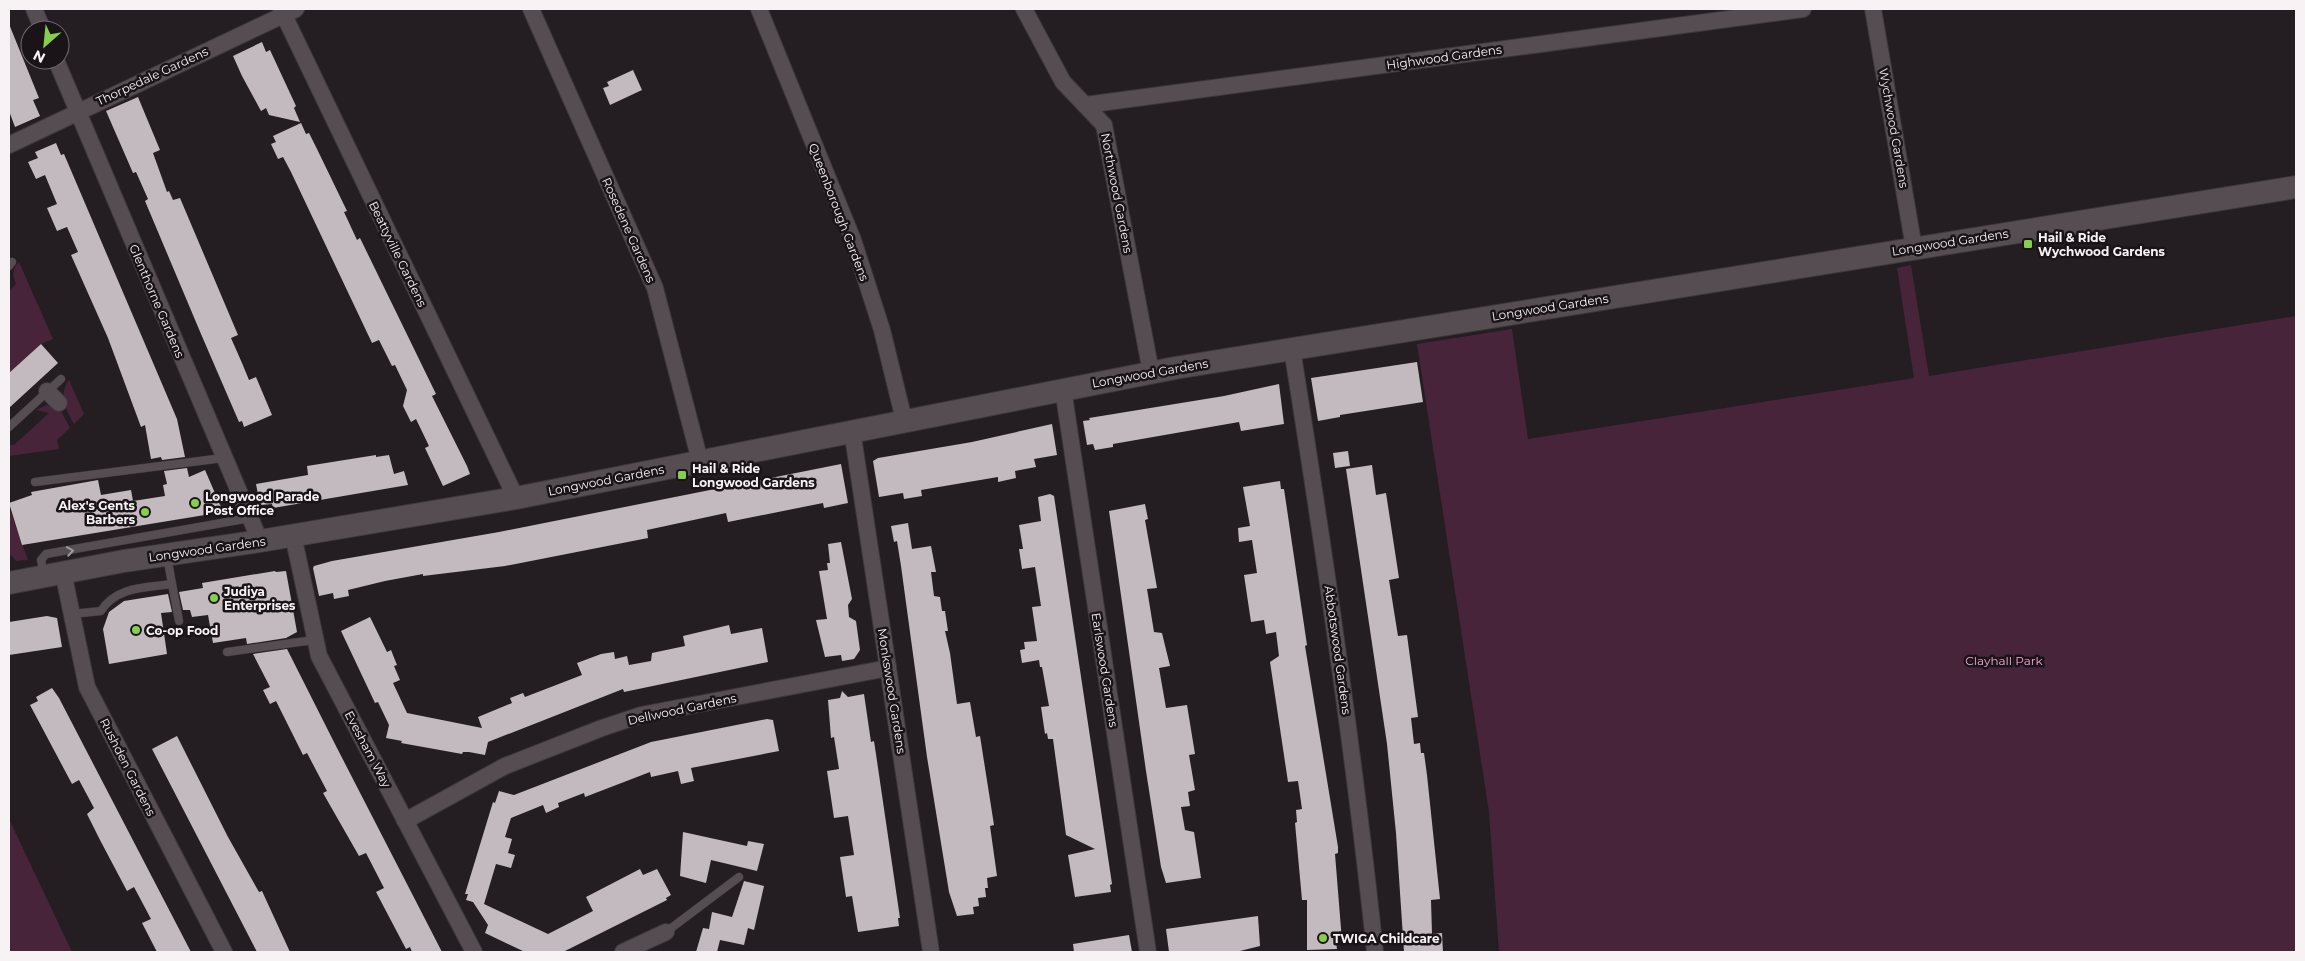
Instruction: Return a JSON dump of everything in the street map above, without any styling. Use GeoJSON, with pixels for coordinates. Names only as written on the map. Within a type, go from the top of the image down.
{"type":"FeatureCollection","features":[{"type":"Feature","properties":{"kind":"street","name":"Rosedene Gardens"},"geometry":{"type":"LineString","coordinates":[[531,9],[655,288],[700,461]]}},
{"type":"Feature","properties":{"kind":"street","name":"Queenborough Gardens"},"geometry":{"type":"LineString","coordinates":[[759,9],[853,240],[882,330],[904,420]]}},
{"type":"Feature","properties":{"kind":"street","name":"Northwood Gardens"},"geometry":{"type":"LineString","coordinates":[[1024,9],[1063,82],[1104,125],[1151,372]]}},
{"type":"Feature","properties":{"kind":"street","name":"Highwood Gardens"},"geometry":{"type":"LineString","coordinates":[[1085,105],[1803,9]]}},
{"type":"Feature","properties":{"kind":"street","name":"Wychwood Gardens"},"geometry":{"type":"LineString","coordinates":[[1873,9],[1914,248]]}},
{"type":"Feature","properties":{"kind":"street","name":"Thorpedale Gardens"},"geometry":{"type":"LineString","coordinates":[[9,145],[287,11]]}},
{"type":"Feature","properties":{"kind":"street","name":"Beattyville Gardens"},"geometry":{"type":"LineString","coordinates":[[287,11],[516,498]]}},
{"type":"Feature","properties":{"kind":"street","name":"Glenthorne Gardens"},"geometry":{"type":"LineString","coordinates":[[60,70],[260,541]]}},
{"type":"Feature","properties":{"kind":"street","name":"Longwood Gardens"},"geometry":{"type":"LineString","coordinates":[[9,583],[167,554],[260,541],[516,498],[1062,388],[1151,372],[2296,187]]}},
{"type":"Feature","properties":{"kind":"street","name":"Abbotswood Gardens"},"geometry":{"type":"LineString","coordinates":[[1286,350],[1340,663],[1363,832],[1375,952]]}},
{"type":"Feature","properties":{"kind":"street","name":"Earlswood Gardens"},"geometry":{"type":"LineString","coordinates":[[1062,388],[1148,952]]}},
{"type":"Feature","properties":{"kind":"street","name":"Monkswood Gardens"},"geometry":{"type":"LineString","coordinates":[[852,430],[932,952]]}},
{"type":"Feature","properties":{"kind":"street","name":"Evesham Way"},"geometry":{"type":"LineString","coordinates":[[293,535],[314,640],[319,656],[474,952]]}},
{"type":"Feature","properties":{"kind":"street","name":"Rushden Gardens"},"geometry":{"type":"LineString","coordinates":[[54,574],[72,614],[86,686],[224,952]]}},
{"type":"Feature","properties":{"kind":"street","name":"Dellwood Gardens"},"geometry":{"type":"LineString","coordinates":[[405,821],[505,766],[602,728],[641,715],[888,668]]}},
{"type":"Feature","properties":{"kind":"street"},"geometry":{"type":"LineString","coordinates":[[623,952],[666,932]]}},
{"type":"Feature","properties":{"kind":"lane"},"geometry":{"type":"LineString","coordinates":[[9,427],[53,397],[61,379]]}},
{"type":"Feature","properties":{"kind":"lane"},"geometry":{"type":"LineString","coordinates":[[35,482],[224,458]]}},
{"type":"Feature","properties":{"kind":"lane"},"geometry":{"type":"LineString","coordinates":[[54,574],[41,560],[46,554],[250,518]]}},
{"type":"Feature","properties":{"kind":"lane"},"geometry":{"type":"LineString","coordinates":[[167,554],[179,621]]}},
{"type":"Feature","properties":{"kind":"lane"},"geometry":{"type":"LineString","coordinates":[[72,614],[101,611],[107,601],[120,592],[172,584]]}},
{"type":"Feature","properties":{"kind":"lane"},"geometry":{"type":"LineString","coordinates":[[227,652],[314,640]]}},
{"type":"Feature","properties":{"kind":"lane"},"geometry":{"type":"LineString","coordinates":[[666,932],[740,877]]}},
{"type":"Feature","properties":{"kind":"green space"},"geometry":{"type":"Polygon","coordinates":[[[19,262],[53,339],[41,344],[9,373],[9,291],[16,284],[13,273],[19,262]]]}},
{"type":"Feature","properties":{"kind":"green space","name":"Clayhall Park"},"geometry":{"type":"Polygon","coordinates":[[[1911,265],[1929,376],[2296,316],[2296,952],[1499,952],[1489,812],[1417,344],[1512,329],[1528,439],[1914,378],[1897,268],[1911,265]]]}},
{"type":"Feature","properties":{"kind":"green space"},"geometry":{"type":"Polygon","coordinates":[[[69,380],[84,414],[74,424],[64,402],[64,391],[69,380]]]}},
{"type":"Feature","properties":{"kind":"green space"},"geometry":{"type":"Polygon","coordinates":[[[47,405],[60,409],[70,428],[57,440],[59,449],[9,456],[9,445],[14,445],[49,413],[36,410],[47,405]]]}},
{"type":"Feature","properties":{"kind":"green space"},"geometry":{"type":"Polygon","coordinates":[[[9,507],[28,560],[16,561],[9,553],[9,507]]]}},
{"type":"Feature","properties":{"kind":"green space"},"geometry":{"type":"Polygon","coordinates":[[[9,819],[72,952],[9,952],[9,819]]]}},
{"type":"Feature","properties":{"kind":"building"},"geometry":{"type":"Polygon","coordinates":[[[9,24],[20,51],[20,70],[28,70],[39,98],[33,100],[40,116],[15,127],[9,111],[9,24]]]}},
{"type":"Feature","properties":{"kind":"building"},"geometry":{"type":"Polygon","coordinates":[[[262,42],[266,52],[270,50],[296,106],[294,108],[300,122],[269,115],[266,108],[261,111],[242,76],[233,56],[262,42]]]}},
{"type":"Feature","properties":{"kind":"building"},"geometry":{"type":"Polygon","coordinates":[[[633,70],[642,90],[610,105],[603,88],[609,86],[607,82],[633,70]]]}},
{"type":"Feature","properties":{"kind":"building"},"geometry":{"type":"Polygon","coordinates":[[[138,97],[160,150],[153,153],[167,192],[169,191],[173,200],[180,198],[238,335],[231,338],[249,380],[256,377],[272,415],[244,427],[242,421],[239,422],[145,201],[148,199],[136,172],[133,173],[106,111],[138,97]]]}},
{"type":"Feature","properties":{"kind":"building"},"geometry":{"type":"Polygon","coordinates":[[[301,123],[306,134],[309,133],[317,149],[347,211],[344,212],[357,240],[360,238],[436,394],[432,396],[467,466],[470,474],[443,486],[425,448],[429,446],[416,419],[411,422],[403,406],[407,390],[395,365],[392,366],[379,340],[372,343],[291,172],[283,157],[278,159],[271,144],[276,142],[273,136],[301,123]]]}},
{"type":"Feature","properties":{"kind":"building"},"geometry":{"type":"Polygon","coordinates":[[[56,143],[61,155],[64,154],[177,419],[185,457],[162,460],[161,457],[151,459],[145,425],[141,427],[108,338],[71,255],[78,252],[67,227],[57,231],[47,208],[57,204],[45,175],[36,179],[28,162],[38,158],[35,152],[56,143]]]}},
{"type":"Feature","properties":{"kind":"building"},"geometry":{"type":"Polygon","coordinates":[[[41,344],[58,363],[9,408],[9,373],[41,344]]]}},
{"type":"Feature","properties":{"kind":"building"},"geometry":{"type":"Polygon","coordinates":[[[1417,362],[1423,402],[1340,415],[1340,417],[1318,421],[1311,378],[1417,362]]]}},
{"type":"Feature","properties":{"kind":"building"},"geometry":{"type":"Polygon","coordinates":[[[1279,384],[1284,424],[1241,431],[1239,422],[1113,444],[1113,447],[1095,450],[1093,444],[1087,445],[1083,421],[1090,420],[1089,418],[1224,396],[1279,384]]]}},
{"type":"Feature","properties":{"kind":"building"},"geometry":{"type":"Polygon","coordinates":[[[1052,424],[1057,455],[1034,459],[1036,467],[1015,471],[1016,478],[998,482],[998,477],[921,490],[922,496],[904,499],[903,493],[879,497],[873,461],[878,458],[972,442],[1052,424]]]}},
{"type":"Feature","properties":{"kind":"building"},"geometry":{"type":"Polygon","coordinates":[[[1348,451],[1350,466],[1335,468],[1333,453],[1348,451]]]}},
{"type":"Feature","properties":{"kind":"building"},"geometry":{"type":"Polygon","coordinates":[[[376,455],[376,457],[389,455],[394,474],[404,471],[408,485],[273,508],[272,504],[260,505],[256,484],[308,475],[307,466],[376,455]]]}},
{"type":"Feature","properties":{"kind":"building"},"geometry":{"type":"Polygon","coordinates":[[[841,464],[848,503],[824,508],[823,503],[728,522],[726,513],[647,530],[648,538],[505,566],[423,576],[423,574],[385,581],[348,590],[349,596],[334,599],[333,593],[319,596],[313,568],[314,566],[332,561],[499,532],[841,464]]]}},
{"type":"Feature","properties":{"kind":"building"},"geometry":{"type":"Polygon","coordinates":[[[1372,465],[1376,495],[1386,493],[1399,578],[1389,580],[1398,636],[1407,635],[1418,717],[1411,718],[1414,744],[1420,743],[1421,753],[1424,753],[1440,899],[1431,900],[1432,934],[1442,933],[1443,952],[1404,952],[1396,833],[1387,744],[1346,469],[1372,465]]]}},
{"type":"Feature","properties":{"kind":"building"},"geometry":{"type":"Polygon","coordinates":[[[187,468],[189,477],[205,470],[221,507],[217,513],[22,545],[9,503],[32,495],[31,492],[98,480],[101,495],[131,490],[133,501],[165,496],[163,485],[167,484],[164,471],[187,468]]]}},
{"type":"Feature","properties":{"kind":"building"},"geometry":{"type":"Polygon","coordinates":[[[1280,481],[1281,489],[1284,489],[1307,645],[1305,646],[1338,847],[1338,853],[1335,854],[1342,941],[1336,942],[1337,949],[1307,950],[1307,900],[1302,900],[1295,823],[1297,822],[1296,810],[1302,809],[1298,781],[1288,782],[1270,662],[1279,656],[1276,632],[1266,634],[1264,620],[1251,622],[1244,575],[1257,573],[1252,540],[1239,542],[1238,528],[1250,526],[1243,487],[1280,481]]]}},
{"type":"Feature","properties":{"kind":"building"},"geometry":{"type":"Polygon","coordinates":[[[1050,494],[1054,496],[1112,884],[1110,885],[1111,892],[1075,897],[1068,855],[1095,849],[1066,835],[1053,739],[1048,739],[1047,733],[1045,734],[1041,707],[1049,706],[1042,667],[1040,667],[1039,660],[1022,663],[1020,650],[1025,649],[1024,642],[1037,641],[1032,607],[1041,606],[1035,567],[1022,569],[1019,549],[1023,549],[1019,525],[1041,521],[1038,497],[1050,494]]]}},
{"type":"Feature","properties":{"kind":"building"},"geometry":{"type":"Polygon","coordinates":[[[1145,504],[1148,519],[1145,520],[1157,588],[1147,589],[1154,632],[1162,633],[1170,666],[1159,668],[1166,708],[1187,705],[1195,754],[1189,755],[1195,790],[1188,792],[1190,806],[1181,807],[1185,830],[1194,832],[1201,878],[1166,883],[1161,867],[1146,771],[1109,511],[1145,504]]]}},
{"type":"Feature","properties":{"kind":"building"},"geometry":{"type":"Polygon","coordinates":[[[908,523],[912,549],[931,546],[936,572],[931,572],[934,596],[940,597],[942,611],[945,611],[948,631],[945,631],[957,704],[970,702],[976,737],[980,736],[994,825],[990,826],[997,876],[987,878],[988,888],[985,888],[986,897],[978,898],[979,906],[973,907],[974,914],[957,916],[949,892],[927,757],[901,566],[897,541],[894,542],[891,526],[908,523]]]}},
{"type":"Feature","properties":{"kind":"building"},"geometry":{"type":"Polygon","coordinates":[[[841,542],[852,599],[848,605],[849,617],[856,621],[860,650],[854,659],[842,661],[841,655],[825,657],[816,620],[827,619],[819,571],[828,570],[827,563],[830,563],[828,544],[841,542]]]}},
{"type":"Feature","properties":{"kind":"building"},"geometry":{"type":"Polygon","coordinates":[[[275,571],[286,571],[297,632],[286,638],[247,644],[246,638],[213,643],[208,615],[192,617],[190,610],[183,610],[179,592],[203,588],[202,583],[275,571]]]}},
{"type":"Feature","properties":{"kind":"building"},"geometry":{"type":"Polygon","coordinates":[[[168,594],[172,612],[161,613],[167,654],[109,664],[103,629],[109,612],[124,601],[168,594]]]}},
{"type":"Feature","properties":{"kind":"building"},"geometry":{"type":"Polygon","coordinates":[[[47,616],[57,618],[62,647],[9,655],[9,622],[47,616]]]}},
{"type":"Feature","properties":{"kind":"building"},"geometry":{"type":"Polygon","coordinates":[[[370,617],[387,652],[391,650],[397,665],[394,666],[400,680],[393,683],[407,713],[482,728],[478,717],[512,703],[510,698],[523,693],[525,697],[582,675],[577,663],[601,654],[614,652],[615,659],[627,656],[629,665],[651,661],[652,653],[685,646],[683,636],[729,625],[731,634],[762,628],[768,662],[624,692],[623,689],[488,742],[485,755],[469,752],[463,752],[462,754],[401,743],[402,741],[386,738],[389,725],[378,702],[375,703],[341,631],[370,617]]]}},
{"type":"Feature","properties":{"kind":"building"},"geometry":{"type":"Polygon","coordinates":[[[287,649],[442,952],[412,952],[410,947],[406,949],[376,892],[384,888],[366,853],[359,856],[323,793],[327,791],[307,753],[303,755],[276,701],[270,704],[263,690],[270,687],[253,654],[287,649]]]}},
{"type":"Feature","properties":{"kind":"building"},"geometry":{"type":"Polygon","coordinates":[[[52,688],[59,698],[191,952],[157,952],[142,923],[151,919],[134,887],[127,891],[87,814],[94,808],[79,780],[72,784],[30,705],[38,701],[36,697],[52,688]]]}},
{"type":"Feature","properties":{"kind":"building"},"geometry":{"type":"Polygon","coordinates":[[[842,691],[848,697],[864,694],[871,742],[874,741],[900,918],[898,918],[899,926],[858,932],[852,896],[846,897],[840,857],[854,855],[848,816],[834,818],[827,771],[839,769],[834,737],[831,738],[828,700],[840,698],[842,691]]]}},
{"type":"Feature","properties":{"kind":"building"},"geometry":{"type":"Polygon","coordinates":[[[767,719],[773,720],[779,751],[691,768],[694,781],[681,784],[678,771],[651,777],[650,772],[585,797],[584,793],[558,803],[559,807],[546,813],[543,805],[511,818],[505,837],[512,839],[508,853],[515,855],[511,868],[496,864],[484,904],[548,934],[593,911],[586,897],[640,869],[643,875],[657,869],[671,895],[666,898],[667,900],[563,952],[525,952],[485,933],[488,925],[473,902],[466,900],[468,894],[465,894],[493,802],[495,803],[499,791],[514,795],[651,742],[767,719]]]}},
{"type":"Feature","properties":{"kind":"building"},"geometry":{"type":"Polygon","coordinates":[[[177,736],[228,837],[259,892],[262,891],[290,952],[257,952],[152,749],[177,736]]]}},
{"type":"Feature","properties":{"kind":"building"},"geometry":{"type":"Polygon","coordinates":[[[683,832],[747,846],[748,841],[764,844],[757,871],[711,860],[706,883],[680,876],[683,832]]]}},
{"type":"Feature","properties":{"kind":"building"},"geometry":{"type":"Polygon","coordinates":[[[744,881],[764,886],[754,930],[748,928],[744,945],[720,940],[717,952],[696,952],[703,928],[709,929],[712,912],[732,917],[744,881]]]}},
{"type":"Feature","properties":{"kind":"building"},"geometry":{"type":"Polygon","coordinates":[[[1258,916],[1260,946],[1236,952],[1169,952],[1166,929],[1258,916]]]}},
{"type":"Feature","properties":{"kind":"building"},"geometry":{"type":"Polygon","coordinates":[[[1129,935],[1132,952],[1074,952],[1073,944],[1129,935]]]}},
{"type":"Feature","properties":{"kind":"place","name":"Hail & Ride Wychwood Gardens"},"geometry":{"type":"Point","coordinates":[2028,244]}},
{"type":"Feature","properties":{"kind":"place","name":"Hail & Ride Longwood Gardens"},"geometry":{"type":"Point","coordinates":[682,475]}},
{"type":"Feature","properties":{"kind":"place","name":"Longwood Parade Post Office"},"geometry":{"type":"Point","coordinates":[195,503]}},
{"type":"Feature","properties":{"kind":"place","name":"Alex's Gents Barbers"},"geometry":{"type":"Point","coordinates":[145,512]}},
{"type":"Feature","properties":{"kind":"place","name":"Judiya Enterprises"},"geometry":{"type":"Point","coordinates":[214,598]}},
{"type":"Feature","properties":{"kind":"place","name":"Co-op Food"},"geometry":{"type":"Point","coordinates":[136,630]}},
{"type":"Feature","properties":{"kind":"place","name":"TWIGA Childcare"},"geometry":{"type":"Point","coordinates":[1323,938]}}]}
